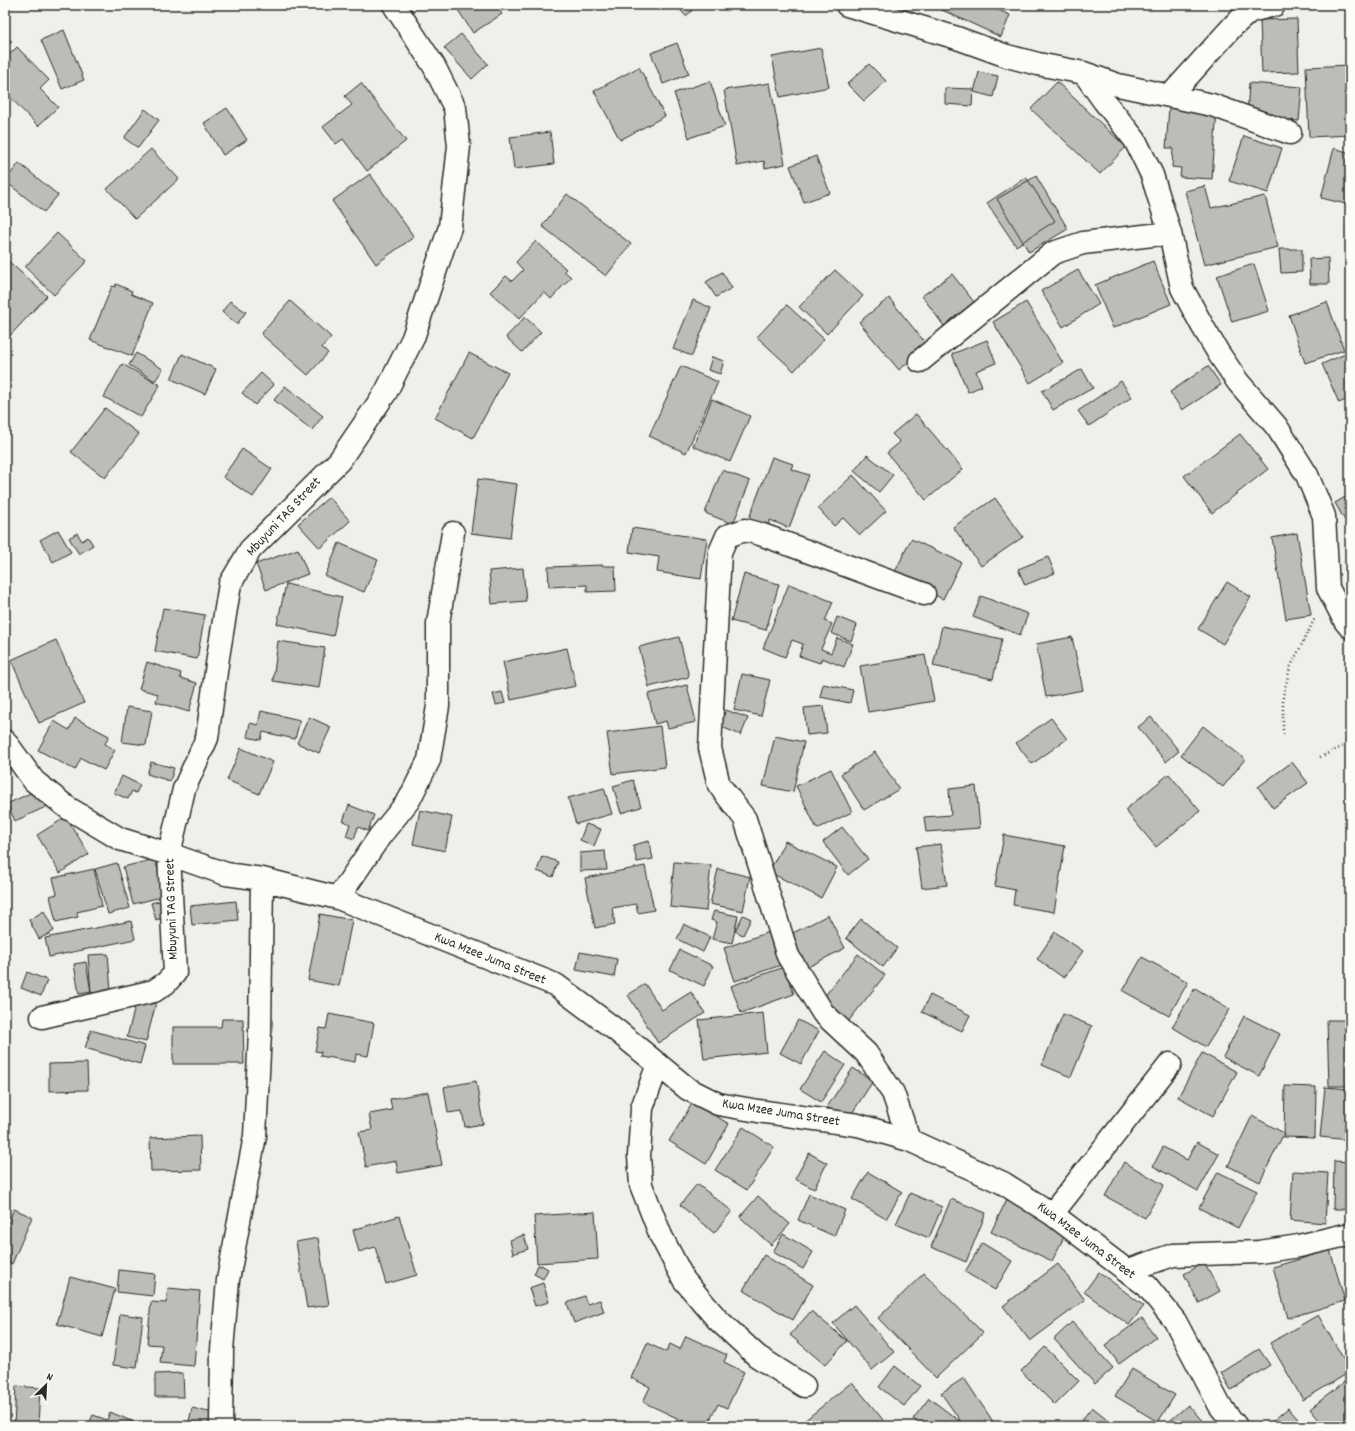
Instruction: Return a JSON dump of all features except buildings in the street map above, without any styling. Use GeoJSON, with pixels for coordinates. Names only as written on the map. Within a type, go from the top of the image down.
{"type":"FeatureCollection","features":[{"type":"Feature","properties":{"kind":"street","name":"Mbuyuni TAG Street"},"geometry":{"type":"LineString","coordinates":[[42,1017],[154,991],[166,983],[175,973],[169,854],[184,789],[207,738],[230,584],[250,550],[339,461],[386,392],[413,338],[450,227],[459,146],[455,108],[434,66],[394,5]]}},
{"type":"Feature","properties":{"kind":"street"},"geometry":{"type":"LineString","coordinates":[[847,5],[957,38],[1007,56],[1084,74],[1118,85],[1212,105],[1290,133]]}},
{"type":"Feature","properties":{"kind":"street"},"geometry":{"type":"LineString","coordinates":[[1170,96],[1234,26],[1250,11],[1274,5]]}},
{"type":"Feature","properties":{"kind":"street"},"geometry":{"type":"LineString","coordinates":[[1084,74],[1135,140],[1152,175],[1170,232],[1182,288],[1203,328],[1238,382],[1277,427],[1307,475],[1324,516],[1328,588],[1350,628]]}},
{"type":"Feature","properties":{"kind":"street"},"geometry":{"type":"LineString","coordinates":[[920,361],[1053,253],[1083,243],[1170,232]]}},
{"type":"Feature","properties":{"kind":"street"},"geometry":{"type":"LineString","coordinates":[[908,1140],[893,1093],[866,1053],[823,1013],[788,956],[745,819],[719,785],[710,748],[720,552],[727,536],[745,530],[760,534],[924,594]]}},
{"type":"Feature","properties":{"kind":"street"},"geometry":{"type":"LineString","coordinates":[[338,898],[380,836],[409,800],[429,760],[438,706],[438,623],[452,533]]}},
{"type":"Feature","properties":{"kind":"street","name":"Kwa Mzee Juma Street"},"geometry":{"type":"LineString","coordinates":[[5,741],[34,781],[68,808],[120,839],[226,874],[262,879],[338,898],[556,985],[688,1089],[718,1104],[858,1125],[908,1140],[1003,1183],[1052,1214],[1147,1286],[1175,1321],[1220,1406],[1236,1426]]}},
{"type":"Feature","properties":{"kind":"street"},"geometry":{"type":"LineString","coordinates":[[221,1426],[222,1350],[228,1280],[255,1136],[260,1032],[262,879]]}},
{"type":"Feature","properties":{"kind":"street"},"geometry":{"type":"LineString","coordinates":[[658,1064],[642,1108],[639,1156],[641,1185],[661,1236],[684,1280],[717,1320],[757,1356],[804,1386]]}},
{"type":"Feature","properties":{"kind":"street"},"geometry":{"type":"LineString","coordinates":[[1052,1214],[1170,1064]]}},
{"type":"Feature","properties":{"kind":"street"},"geometry":{"type":"LineString","coordinates":[[1126,1270],[1173,1255],[1259,1252],[1299,1246],[1350,1234]]}},
{"type":"Feature","properties":{"kind":"path"},"geometry":{"type":"LineString","coordinates":[[1283,734],[1283,696],[1290,668],[1328,588]]}},
{"type":"Feature","properties":{"kind":"path"},"geometry":{"type":"LineString","coordinates":[[1320,757],[1350,743]]}}]}
